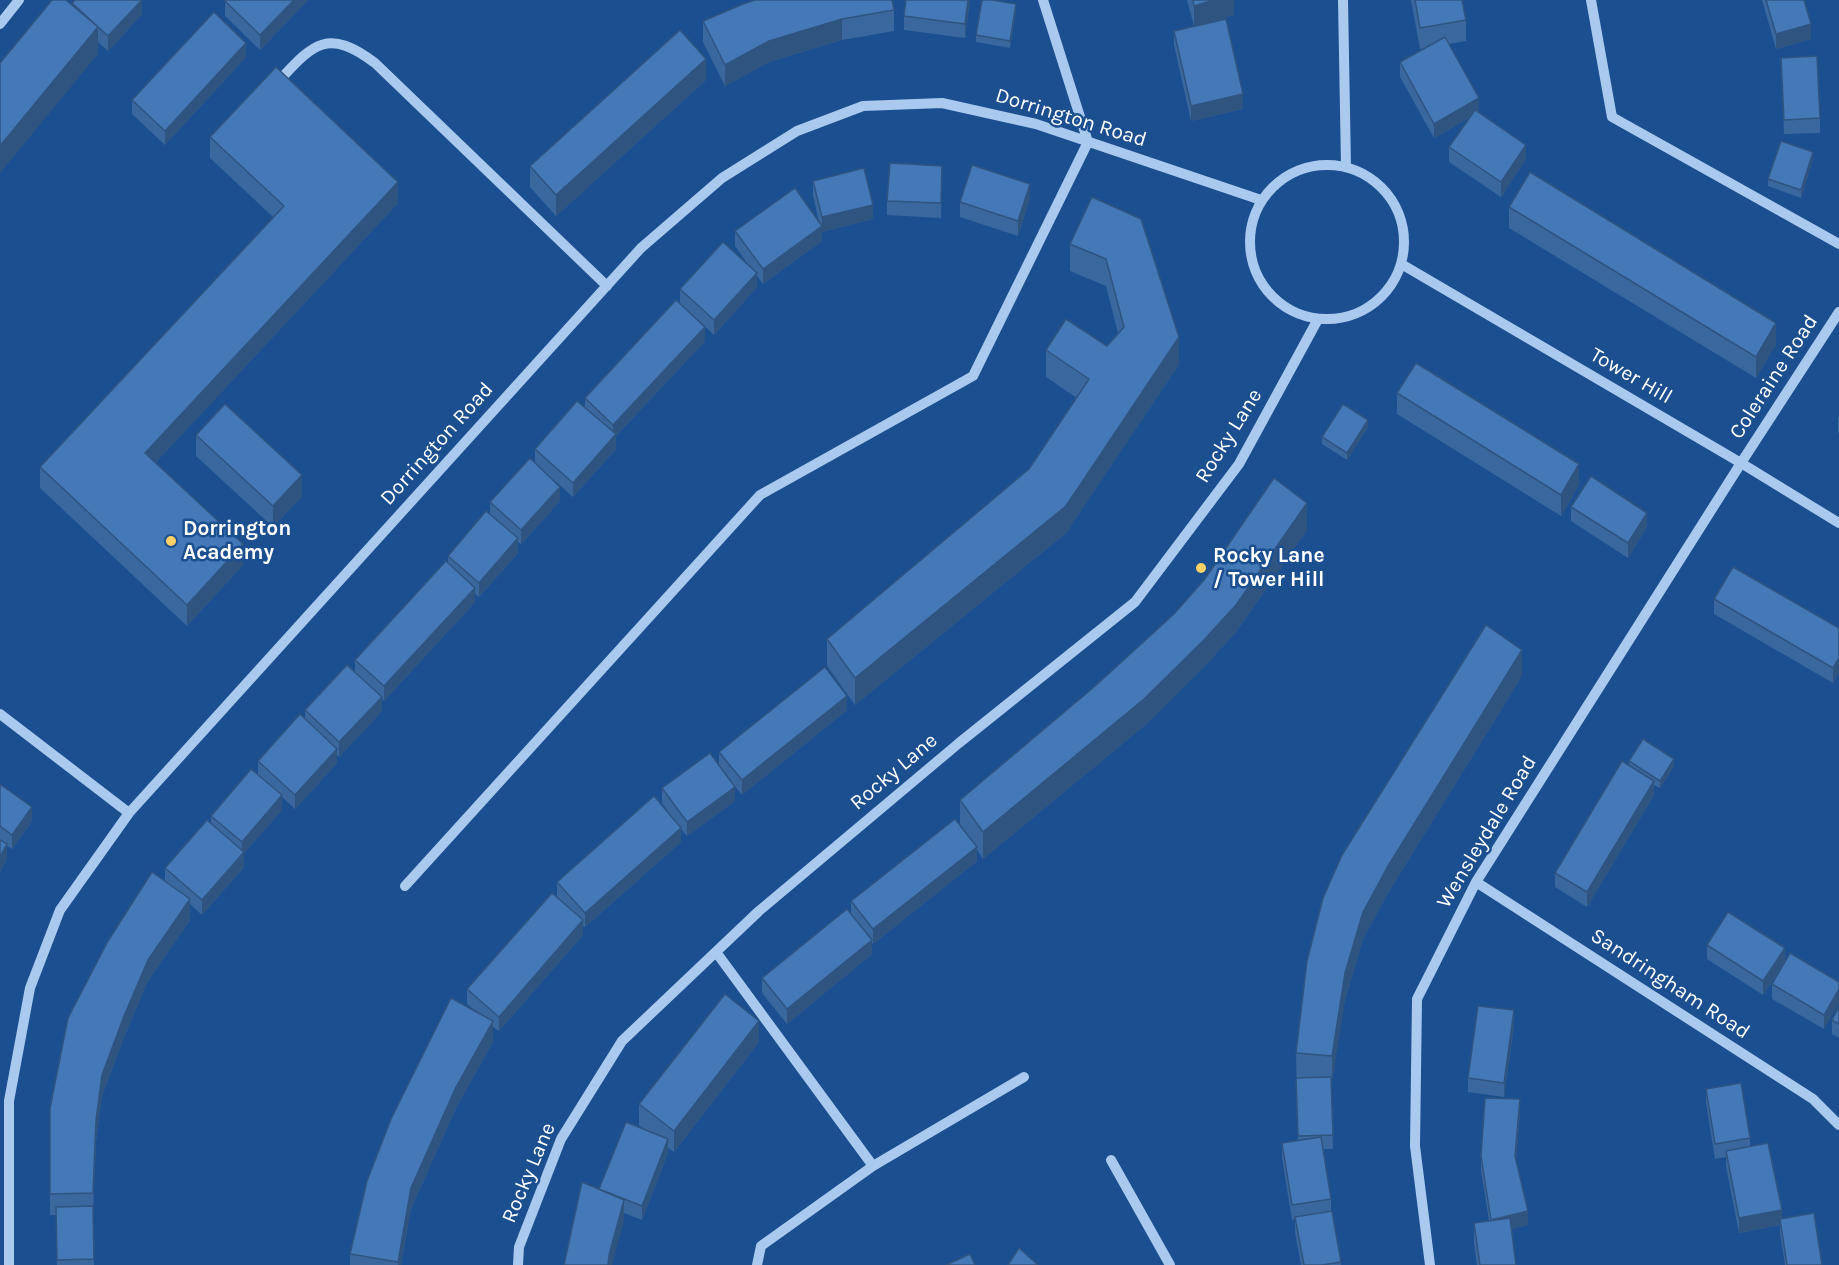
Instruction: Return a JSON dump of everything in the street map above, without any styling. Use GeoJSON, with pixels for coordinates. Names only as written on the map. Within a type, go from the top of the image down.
{"type":"FeatureCollection","features":[{"type":"Feature","properties":{"kind":"street"},"geometry":{"type":"LineString","coordinates":[[0,24],[19,0]]}},
{"type":"Feature","properties":{"kind":"street"},"geometry":{"type":"LineString","coordinates":[[405,886],[760,495],[973,376],[1088,142],[1043,0]]}},
{"type":"Feature","properties":{"kind":"street"},"geometry":{"type":"LineString","coordinates":[[1343,0],[1346,166]]}},
{"type":"Feature","properties":{"kind":"street"},"geometry":{"type":"LineString","coordinates":[[1591,0],[1612,117],[1839,244]]}},
{"type":"Feature","properties":{"kind":"street"},"geometry":{"type":"LineString","coordinates":[[265,95],[306,52],[315,47],[342,43],[358,50],[375,63],[607,286]]}},
{"type":"Feature","properties":{"kind":"street","name":"Dorrington Road"},"geometry":{"type":"LineString","coordinates":[[9,1265],[9,1101],[30,988],[60,910],[129,813],[641,248],[722,178],[796,130],[863,106],[942,103],[1036,124],[1261,200]]}},
{"type":"Feature","properties":{"kind":"street"},"geometry":{"type":"LineString","coordinates":[[1314,165],[1346,166],[1383,187],[1404,223],[1403,265],[1384,297],[1354,317],[1317,321],[1281,306],[1256,276],[1249,237],[1261,200],[1284,177],[1314,165]]}},
{"type":"Feature","properties":{"kind":"street","name":"Tower Hill"},"geometry":{"type":"LineString","coordinates":[[1403,265],[1839,523]]}},
{"type":"Feature","properties":{"kind":"street","name":"Coleraine Road"},"geometry":{"type":"LineString","coordinates":[[1741,463],[1839,312]]}},
{"type":"Feature","properties":{"kind":"street","name":"Rocky Lane"},"geometry":{"type":"LineString","coordinates":[[518,1265],[519,1247],[561,1139],[622,1041],[759,910],[959,743],[1135,602],[1239,464],[1317,321]]}},
{"type":"Feature","properties":{"kind":"street","name":"Wensleydale Road"},"geometry":{"type":"LineString","coordinates":[[1430,1265],[1415,1146],[1417,999],[1476,882],[1741,463]]}},
{"type":"Feature","properties":{"kind":"street"},"geometry":{"type":"LineString","coordinates":[[0,714],[129,813]]}},
{"type":"Feature","properties":{"kind":"street","name":"Sandringham Road"},"geometry":{"type":"LineString","coordinates":[[1476,882],[1813,1099],[1839,1125]]}},
{"type":"Feature","properties":{"kind":"street"},"geometry":{"type":"LineString","coordinates":[[716,952],[873,1166]]}},
{"type":"Feature","properties":{"kind":"street"},"geometry":{"type":"LineString","coordinates":[[757,1265],[761,1246],[873,1166],[1024,1077]]}},
{"type":"Feature","properties":{"kind":"street"},"geometry":{"type":"LineString","coordinates":[[1111,1160],[1170,1265]]}},
{"type":"Feature","properties":{"kind":"building"},"geometry":{"type":"Polygon","coordinates":[[[52,0],[66,0],[98,27],[0,146],[0,63],[52,0]]]}},
{"type":"Feature","properties":{"kind":"building"},"geometry":{"type":"Polygon","coordinates":[[[75,0],[142,0],[108,36],[72,3],[75,0]]]}},
{"type":"Feature","properties":{"kind":"building"},"geometry":{"type":"Polygon","coordinates":[[[226,0],[294,0],[260,35],[226,0]]]}},
{"type":"Feature","properties":{"kind":"building"},"geometry":{"type":"Polygon","coordinates":[[[755,0],[892,0],[894,10],[842,19],[769,41],[725,65],[703,21],[755,0]]]}},
{"type":"Feature","properties":{"kind":"building"},"geometry":{"type":"Polygon","coordinates":[[[906,0],[968,0],[965,24],[904,16],[906,0]]]}},
{"type":"Feature","properties":{"kind":"building"},"geometry":{"type":"Polygon","coordinates":[[[982,0],[1016,4],[1010,41],[976,35],[982,0]]]}},
{"type":"Feature","properties":{"kind":"building"},"geometry":{"type":"Polygon","coordinates":[[[1193,0],[1214,0],[1194,6],[1193,0]]]}},
{"type":"Feature","properties":{"kind":"building"},"geometry":{"type":"Polygon","coordinates":[[[1415,0],[1462,0],[1466,20],[1420,28],[1415,0]]]}},
{"type":"Feature","properties":{"kind":"building"},"geometry":{"type":"Polygon","coordinates":[[[1766,0],[1804,0],[1811,24],[1776,34],[1766,0]]]}},
{"type":"Feature","properties":{"kind":"building"},"geometry":{"type":"Polygon","coordinates":[[[214,12],[246,43],[165,131],[132,100],[214,12]]]}},
{"type":"Feature","properties":{"kind":"building"},"geometry":{"type":"Polygon","coordinates":[[[1226,19],[1243,94],[1191,106],[1174,31],[1226,19]]]}},
{"type":"Feature","properties":{"kind":"building"},"geometry":{"type":"Polygon","coordinates":[[[680,30],[706,59],[556,195],[530,166],[680,30]]]}},
{"type":"Feature","properties":{"kind":"building"},"geometry":{"type":"Polygon","coordinates":[[[1445,37],[1479,98],[1434,124],[1400,62],[1445,37]]]}},
{"type":"Feature","properties":{"kind":"building"},"geometry":{"type":"Polygon","coordinates":[[[1817,56],[1820,118],[1784,120],[1781,58],[1817,56]]]}},
{"type":"Feature","properties":{"kind":"building"},"geometry":{"type":"Polygon","coordinates":[[[276,67],[398,182],[145,453],[243,544],[187,605],[40,467],[284,206],[210,137],[276,67]]]}},
{"type":"Feature","properties":{"kind":"building"},"geometry":{"type":"Polygon","coordinates":[[[1475,110],[1526,145],[1501,182],[1449,147],[1475,110]]]}},
{"type":"Feature","properties":{"kind":"building"},"geometry":{"type":"Polygon","coordinates":[[[1781,141],[1813,152],[1801,190],[1768,179],[1781,141]]]}},
{"type":"Feature","properties":{"kind":"building"},"geometry":{"type":"Polygon","coordinates":[[[890,163],[942,166],[941,203],[887,201],[890,163]]]}},
{"type":"Feature","properties":{"kind":"building"},"geometry":{"type":"Polygon","coordinates":[[[972,165],[1030,184],[1018,221],[960,202],[972,165]]]}},
{"type":"Feature","properties":{"kind":"building"},"geometry":{"type":"Polygon","coordinates":[[[864,168],[873,205],[822,217],[813,181],[864,168]]]}},
{"type":"Feature","properties":{"kind":"building"},"geometry":{"type":"Polygon","coordinates":[[[1530,172],[1776,323],[1756,357],[1509,207],[1530,172]]]}},
{"type":"Feature","properties":{"kind":"building"},"geometry":{"type":"Polygon","coordinates":[[[795,188],[822,226],[763,269],[735,231],[795,188]]]}},
{"type":"Feature","properties":{"kind":"building"},"geometry":{"type":"Polygon","coordinates":[[[1092,197],[1141,219],[1179,337],[1066,506],[855,678],[827,639],[1029,469],[1089,379],[1046,350],[1066,319],[1107,346],[1124,327],[1106,259],[1070,244],[1092,197]]]}},
{"type":"Feature","properties":{"kind":"building"},"geometry":{"type":"Polygon","coordinates":[[[723,242],[757,273],[714,320],[680,289],[723,242]]]}},
{"type":"Feature","properties":{"kind":"building"},"geometry":{"type":"Polygon","coordinates":[[[676,300],[705,327],[613,425],[585,398],[676,300]]]}},
{"type":"Feature","properties":{"kind":"building"},"geometry":{"type":"Polygon","coordinates":[[[1416,363],[1579,464],[1561,495],[1397,393],[1416,363]]]}},
{"type":"Feature","properties":{"kind":"building"},"geometry":{"type":"Polygon","coordinates":[[[577,401],[616,434],[573,483],[535,449],[577,401]]]}},
{"type":"Feature","properties":{"kind":"building"},"geometry":{"type":"Polygon","coordinates":[[[225,404],[302,475],[273,506],[196,435],[225,404]]]}},
{"type":"Feature","properties":{"kind":"building"},"geometry":{"type":"Polygon","coordinates":[[[1343,404],[1368,420],[1347,453],[1322,437],[1343,404]]]}},
{"type":"Feature","properties":{"kind":"building"},"geometry":{"type":"Polygon","coordinates":[[[530,458],[560,487],[521,530],[490,502],[530,458]]]}},
{"type":"Feature","properties":{"kind":"building"},"geometry":{"type":"Polygon","coordinates":[[[1591,476],[1647,513],[1628,543],[1571,507],[1591,476]]]}},
{"type":"Feature","properties":{"kind":"building"},"geometry":{"type":"Polygon","coordinates":[[[1274,478],[1307,503],[1236,605],[1144,699],[983,832],[960,800],[1094,687],[1174,614],[1204,580],[1274,478]]]}},
{"type":"Feature","properties":{"kind":"building"},"geometry":{"type":"Polygon","coordinates":[[[486,511],[518,538],[479,583],[448,556],[486,511]]]}},
{"type":"Feature","properties":{"kind":"building"},"geometry":{"type":"Polygon","coordinates":[[[446,561],[475,588],[384,686],[355,660],[446,561]]]}},
{"type":"Feature","properties":{"kind":"building"},"geometry":{"type":"Polygon","coordinates":[[[1733,567],[1839,628],[1839,658],[1833,668],[1714,599],[1733,567]]]}},
{"type":"Feature","properties":{"kind":"building"},"geometry":{"type":"Polygon","coordinates":[[[1486,625],[1522,650],[1388,866],[1363,912],[1345,973],[1332,1056],[1296,1053],[1307,961],[1323,898],[1342,855],[1486,625]]]}},
{"type":"Feature","properties":{"kind":"building"},"geometry":{"type":"Polygon","coordinates":[[[347,665],[382,697],[339,742],[305,710],[347,665]]]}},
{"type":"Feature","properties":{"kind":"building"},"geometry":{"type":"Polygon","coordinates":[[[825,667],[847,696],[742,780],[719,752],[825,667]]]}},
{"type":"Feature","properties":{"kind":"building"},"geometry":{"type":"Polygon","coordinates":[[[300,714],[337,749],[295,795],[258,761],[300,714]]]}},
{"type":"Feature","properties":{"kind":"building"},"geometry":{"type":"Polygon","coordinates":[[[1643,739],[1674,759],[1660,781],[1629,761],[1643,739]]]}},
{"type":"Feature","properties":{"kind":"building"},"geometry":{"type":"Polygon","coordinates":[[[710,753],[735,787],[687,822],[662,788],[710,753]]]}},
{"type":"Feature","properties":{"kind":"building"},"geometry":{"type":"Polygon","coordinates":[[[1622,761],[1654,781],[1587,892],[1555,873],[1622,761]]]}},
{"type":"Feature","properties":{"kind":"building"},"geometry":{"type":"Polygon","coordinates":[[[251,769],[282,795],[242,842],[211,816],[251,769]]]}},
{"type":"Feature","properties":{"kind":"building"},"geometry":{"type":"Polygon","coordinates":[[[0,784],[32,807],[12,835],[0,826],[0,784]]]}},
{"type":"Feature","properties":{"kind":"building"},"geometry":{"type":"Polygon","coordinates":[[[654,796],[681,828],[585,913],[557,882],[654,796]]]}},
{"type":"Feature","properties":{"kind":"building"},"geometry":{"type":"Polygon","coordinates":[[[955,819],[977,847],[873,929],[851,901],[955,819]]]}},
{"type":"Feature","properties":{"kind":"building"},"geometry":{"type":"Polygon","coordinates":[[[207,820],[244,852],[202,900],[165,868],[207,820]]]}},
{"type":"Feature","properties":{"kind":"building"},"geometry":{"type":"Polygon","coordinates":[[[0,840],[7,844],[0,857],[0,840]]]}},
{"type":"Feature","properties":{"kind":"building"},"geometry":{"type":"Polygon","coordinates":[[[152,872],[190,899],[148,960],[102,1075],[96,1120],[93,1193],[50,1194],[50,1108],[68,1018],[108,941],[152,872]]]}},
{"type":"Feature","properties":{"kind":"building"},"geometry":{"type":"Polygon","coordinates":[[[552,893],[583,920],[499,1017],[467,989],[552,893]]]}},
{"type":"Feature","properties":{"kind":"building"},"geometry":{"type":"Polygon","coordinates":[[[847,909],[872,940],[787,1009],[762,978],[847,909]]]}},
{"type":"Feature","properties":{"kind":"building"},"geometry":{"type":"Polygon","coordinates":[[[1728,912],[1785,948],[1763,981],[1707,945],[1728,912]]]}},
{"type":"Feature","properties":{"kind":"building"},"geometry":{"type":"Polygon","coordinates":[[[1790,953],[1839,982],[1839,989],[1824,1015],[1772,984],[1790,953]]]}},
{"type":"Feature","properties":{"kind":"building"},"geometry":{"type":"Polygon","coordinates":[[[725,994],[759,1021],[674,1131],[639,1104],[725,994]]]}},
{"type":"Feature","properties":{"kind":"building"},"geometry":{"type":"Polygon","coordinates":[[[451,998],[493,1021],[456,1087],[411,1188],[398,1262],[350,1254],[367,1181],[391,1119],[451,998]]]}},
{"type":"Feature","properties":{"kind":"building"},"geometry":{"type":"Polygon","coordinates":[[[1478,1006],[1514,1010],[1504,1083],[1468,1078],[1478,1006]]]}},
{"type":"Feature","properties":{"kind":"building"},"geometry":{"type":"Polygon","coordinates":[[[1839,1007],[1839,1024],[1832,1020],[1839,1007]]]}},
{"type":"Feature","properties":{"kind":"building"},"geometry":{"type":"Polygon","coordinates":[[[1331,1077],[1333,1135],[1298,1136],[1296,1078],[1331,1077]]]}},
{"type":"Feature","properties":{"kind":"building"},"geometry":{"type":"Polygon","coordinates":[[[1741,1083],[1750,1138],[1715,1144],[1706,1089],[1741,1083]]]}},
{"type":"Feature","properties":{"kind":"building"},"geometry":{"type":"Polygon","coordinates":[[[1485,1098],[1520,1099],[1515,1156],[1528,1211],[1491,1220],[1481,1156],[1485,1098]]]}},
{"type":"Feature","properties":{"kind":"building"},"geometry":{"type":"Polygon","coordinates":[[[626,1122],[668,1139],[642,1206],[599,1189],[626,1122]]]}},
{"type":"Feature","properties":{"kind":"building"},"geometry":{"type":"Polygon","coordinates":[[[1321,1137],[1331,1199],[1292,1205],[1282,1143],[1321,1137]]]}},
{"type":"Feature","properties":{"kind":"building"},"geometry":{"type":"Polygon","coordinates":[[[1768,1143],[1782,1210],[1739,1218],[1726,1151],[1768,1143]]]}},
{"type":"Feature","properties":{"kind":"building"},"geometry":{"type":"Polygon","coordinates":[[[582,1182],[624,1200],[608,1265],[564,1265],[582,1182]]]}},
{"type":"Feature","properties":{"kind":"building"},"geometry":{"type":"Polygon","coordinates":[[[93,1206],[94,1259],[57,1260],[56,1207],[93,1206]]]}},
{"type":"Feature","properties":{"kind":"building"},"geometry":{"type":"Polygon","coordinates":[[[1332,1211],[1341,1262],[1304,1265],[1295,1217],[1332,1211]]]}},
{"type":"Feature","properties":{"kind":"building"},"geometry":{"type":"Polygon","coordinates":[[[1814,1213],[1822,1265],[1787,1265],[1780,1219],[1814,1213]]]}},
{"type":"Feature","properties":{"kind":"building"},"geometry":{"type":"Polygon","coordinates":[[[1510,1218],[1516,1265],[1480,1265],[1474,1223],[1510,1218]]]}},
{"type":"Feature","properties":{"kind":"building"},"geometry":{"type":"Polygon","coordinates":[[[1019,1248],[1038,1265],[1008,1265],[1019,1248]]]}},
{"type":"Feature","properties":{"kind":"building"},"geometry":{"type":"Polygon","coordinates":[[[970,1254],[975,1265],[946,1265],[970,1254]]]}},
{"type":"Feature","properties":{"kind":"place","name":"Dorrington Academy"},"geometry":{"type":"Point","coordinates":[171,541]}},
{"type":"Feature","properties":{"kind":"place","name":"Rocky Lane / Tower Hill"},"geometry":{"type":"Point","coordinates":[1201,568]}}]}
